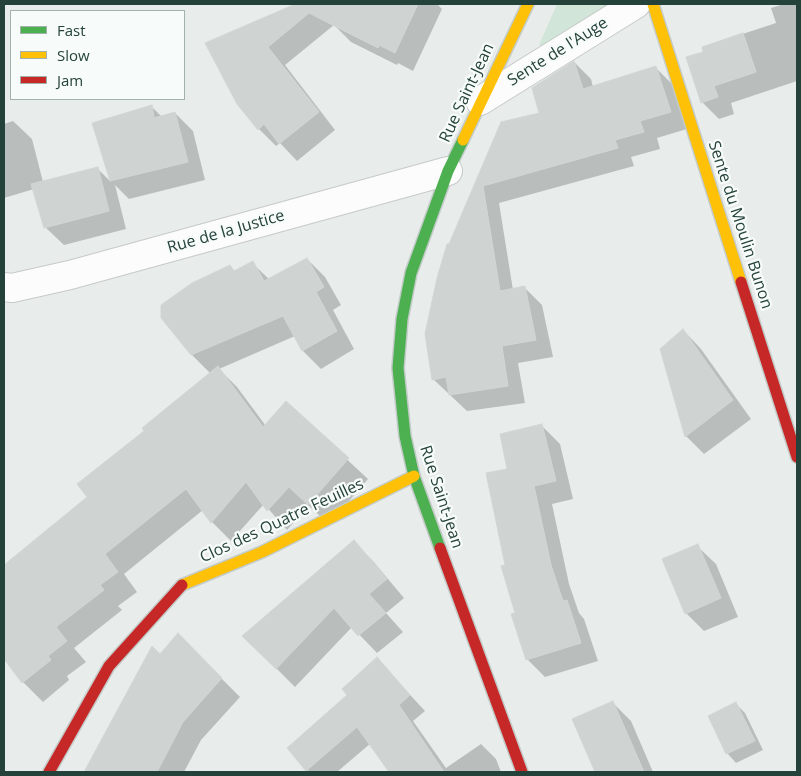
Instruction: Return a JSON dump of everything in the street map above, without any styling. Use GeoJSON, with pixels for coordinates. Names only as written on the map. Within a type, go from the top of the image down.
{"type":"FeatureCollection","features":[{"type":"Feature","properties":{"kind":"street","name":"Rue Saint-Jean"},"geometry":{"type":"LineString","coordinates":[[522,772],[414,476],[406,436],[398,368],[402,319],[411,273],[448,171],[480,100],[528,4]]}},
{"type":"Feature","properties":{"kind":"street","name":"Sente de l'Auge"},"geometry":{"type":"LineString","coordinates":[[480,100],[636,4]]}},
{"type":"Feature","properties":{"kind":"street","name":"Sente du Moulin Bunon"},"geometry":{"type":"LineString","coordinates":[[653,4],[797,456]]}},
{"type":"Feature","properties":{"kind":"street","name":"Rue de la Justice"},"geometry":{"type":"LineString","coordinates":[[4,287],[12,288],[70,275],[448,171]]}},
{"type":"Feature","properties":{"kind":"street","name":"Clos des Quatre Feuilles"},"geometry":{"type":"LineString","coordinates":[[49,772],[109,666],[182,584],[262,552],[414,476]]}},
{"type":"Feature","properties":{"kind":"green space"},"geometry":{"type":"Polygon","coordinates":[[[557,4],[616,4],[545,48],[539,45],[557,4]]]}},
{"type":"Feature","properties":{"kind":"building"},"geometry":{"type":"Polygon","coordinates":[[[290,4],[418,4],[395,53],[379,45],[378,48],[309,13],[268,47],[319,112],[279,144],[264,124],[258,130],[237,104],[205,43],[293,5],[290,4]]]}},
{"type":"Feature","properties":{"kind":"building"},"geometry":{"type":"Polygon","coordinates":[[[743,33],[756,72],[714,86],[718,97],[701,103],[686,57],[703,52],[702,47],[743,33]]]}},
{"type":"Feature","properties":{"kind":"building"},"geometry":{"type":"Polygon","coordinates":[[[574,61],[583,89],[656,66],[671,112],[640,121],[644,132],[615,140],[618,148],[483,186],[500,291],[525,286],[536,340],[502,346],[508,386],[449,395],[446,377],[432,380],[425,334],[437,278],[447,244],[449,244],[501,122],[539,113],[532,88],[574,61]]]}},
{"type":"Feature","properties":{"kind":"building"},"geometry":{"type":"Polygon","coordinates":[[[152,105],[154,118],[175,112],[188,162],[110,181],[92,123],[152,105]]]}},
{"type":"Feature","properties":{"kind":"building"},"geometry":{"type":"Polygon","coordinates":[[[98,167],[109,211],[44,228],[31,184],[98,167]]]}},
{"type":"Feature","properties":{"kind":"building"},"geometry":{"type":"Polygon","coordinates":[[[307,258],[324,287],[316,292],[337,331],[302,351],[283,316],[191,355],[161,318],[161,305],[192,283],[230,265],[234,271],[253,261],[264,281],[307,258]]]}},
{"type":"Feature","properties":{"kind":"building"},"geometry":{"type":"Polygon","coordinates":[[[683,329],[733,400],[685,437],[660,349],[683,329]]]}},
{"type":"Feature","properties":{"kind":"building"},"geometry":{"type":"Polygon","coordinates":[[[218,366],[263,427],[286,401],[349,458],[308,505],[289,487],[267,511],[246,482],[211,523],[186,489],[105,554],[118,572],[100,585],[104,590],[56,627],[67,641],[48,656],[51,660],[22,683],[4,659],[4,565],[87,497],[77,484],[144,431],[142,428],[218,366]]]}},
{"type":"Feature","properties":{"kind":"building"},"geometry":{"type":"Polygon","coordinates":[[[542,424],[556,481],[534,486],[551,565],[563,601],[567,600],[581,643],[526,660],[511,614],[515,613],[501,566],[505,565],[486,473],[507,469],[500,434],[542,424]]]}},
{"type":"Feature","properties":{"kind":"building"},"geometry":{"type":"Polygon","coordinates":[[[354,540],[387,579],[369,594],[386,613],[358,636],[334,608],[276,669],[242,636],[354,540]]]}},
{"type":"Feature","properties":{"kind":"building"},"geometry":{"type":"Polygon","coordinates":[[[698,544],[721,598],[685,614],[662,559],[698,544]]]}},
{"type":"Feature","properties":{"kind":"building"},"geometry":{"type":"Polygon","coordinates":[[[178,633],[222,678],[183,722],[157,772],[84,772],[152,646],[160,654],[178,633]]]}},
{"type":"Feature","properties":{"kind":"building"},"geometry":{"type":"Polygon","coordinates":[[[377,657],[410,695],[399,705],[444,772],[389,772],[357,727],[306,771],[287,748],[347,695],[342,689],[377,657]]]}},
{"type":"Feature","properties":{"kind":"building"},"geometry":{"type":"Polygon","coordinates":[[[613,701],[644,772],[595,772],[572,719],[613,701]]]}},
{"type":"Feature","properties":{"kind":"building"},"geometry":{"type":"Polygon","coordinates":[[[736,702],[755,741],[726,754],[708,716],[736,702]]]}},
{"type":"Feature","properties":{"kind":"traffic: fast"},"geometry":{"type":"LineString","coordinates":[[440,548],[414,476],[405,436],[398,368],[402,319],[411,273],[448,171],[463,140]]}},
{"type":"Feature","properties":{"kind":"traffic: slow"},"geometry":{"type":"LineString","coordinates":[[463,140],[528,4]]}},
{"type":"Feature","properties":{"kind":"traffic: slow"},"geometry":{"type":"LineString","coordinates":[[653,4],[741,282]]}},
{"type":"Feature","properties":{"kind":"traffic: slow"},"geometry":{"type":"LineString","coordinates":[[182,585],[262,552],[414,476]]}},
{"type":"Feature","properties":{"kind":"traffic: jam"},"geometry":{"type":"LineString","coordinates":[[741,282],[797,457]]}},
{"type":"Feature","properties":{"kind":"traffic: jam"},"geometry":{"type":"LineString","coordinates":[[440,548],[522,772]]}},
{"type":"Feature","properties":{"kind":"traffic: jam"},"geometry":{"type":"LineString","coordinates":[[49,772],[109,666],[182,585]]}}]}
